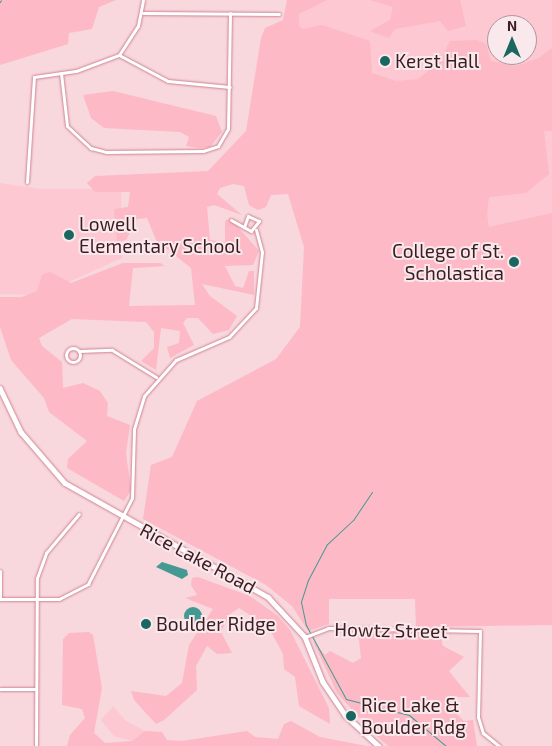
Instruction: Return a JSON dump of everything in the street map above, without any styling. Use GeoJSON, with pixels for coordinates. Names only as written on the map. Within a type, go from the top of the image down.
{"type":"FeatureCollection","features":[{"type":"Feature","properties":{"kind":"main road","name":"Rice Lake Road"},"geometry":{"type":"LineString","coordinates":[[0,388],[21,432],[41,461],[65,483],[123,519],[268,597],[304,637],[323,682],[345,715],[380,746]]}},
{"type":"Feature","properties":{"kind":"street"},"geometry":{"type":"LineString","coordinates":[[26,182],[31,82],[40,74],[61,73],[119,55],[143,13],[143,0]]}},
{"type":"Feature","properties":{"kind":"street"},"geometry":{"type":"LineString","coordinates":[[143,13],[280,14]]}},
{"type":"Feature","properties":{"kind":"street"},"geometry":{"type":"LineString","coordinates":[[61,73],[67,126],[80,141],[106,152],[203,151],[218,146],[228,129],[230,14]]}},
{"type":"Feature","properties":{"kind":"street"},"geometry":{"type":"LineString","coordinates":[[119,55],[168,80],[230,87]]}},
{"type":"Feature","properties":{"kind":"street"},"geometry":{"type":"LineString","coordinates":[[0,571],[0,599],[59,600],[83,589],[123,519],[135,487],[137,415],[156,377],[191,350],[229,337],[250,318],[262,280],[262,252],[256,230],[259,221],[253,216],[244,219],[244,227]]}},
{"type":"Feature","properties":{"kind":"street"},"geometry":{"type":"LineString","coordinates":[[231,220],[244,227],[256,230]]}},
{"type":"Feature","properties":{"kind":"street"},"geometry":{"type":"LineString","coordinates":[[79,351],[78,360],[68,359],[69,349],[79,351],[112,350],[156,377]]}},
{"type":"Feature","properties":{"kind":"street"},"geometry":{"type":"LineString","coordinates":[[36,746],[36,600],[46,553],[79,514]]}},
{"type":"Feature","properties":{"kind":"street","name":"Howtz Street"},"geometry":{"type":"LineString","coordinates":[[304,637],[328,628],[480,631],[478,717],[483,733],[499,746]]}},
{"type":"Feature","properties":{"kind":"street"},"geometry":{"type":"LineString","coordinates":[[0,689],[36,689]]}},
{"type":"Feature","properties":{"kind":"shaded area"},"geometry":{"type":"Polygon","coordinates":[[[0,0],[116,0],[99,7],[92,29],[69,33],[68,44],[0,65],[0,0]]]}},
{"type":"Feature","properties":{"kind":"shaded area"},"geometry":{"type":"Polygon","coordinates":[[[287,0],[327,0],[299,14],[299,26],[303,29],[322,25],[370,41],[372,73],[396,81],[418,79],[440,61],[450,41],[477,40],[486,44],[487,65],[537,65],[537,59],[552,48],[552,131],[544,131],[549,174],[526,193],[489,197],[487,214],[489,227],[552,213],[552,625],[416,627],[415,599],[329,599],[329,624],[308,631],[292,606],[266,585],[143,519],[151,465],[172,457],[197,401],[276,359],[300,327],[304,247],[288,194],[271,195],[266,207],[258,210],[249,205],[244,186],[233,184],[220,188],[217,194],[242,215],[214,205],[207,207],[210,240],[225,242],[225,221],[230,218],[259,251],[253,265],[225,266],[235,286],[243,288],[249,271],[254,271],[254,295],[202,284],[210,296],[237,316],[229,330],[213,334],[198,318],[187,318],[183,323],[194,345],[170,358],[167,347],[179,343],[180,331],[161,328],[156,370],[141,361],[154,348],[154,332],[146,322],[72,319],[39,338],[42,346],[62,362],[63,388],[83,383],[100,391],[108,403],[107,416],[130,425],[126,453],[131,490],[124,501],[67,468],[68,459],[87,441],[49,412],[44,398],[11,360],[0,327],[0,297],[22,297],[37,291],[42,275],[50,272],[71,283],[123,263],[160,263],[165,266],[133,268],[129,306],[195,305],[191,268],[156,240],[147,218],[137,219],[126,240],[117,242],[114,209],[128,207],[130,192],[95,192],[87,183],[95,176],[208,171],[246,131],[261,38],[265,28],[283,20],[287,0]]]}},
{"type":"Feature","properties":{"kind":"shaded area","name":"College of St. Scholastica"},"geometry":{"type":"Polygon","coordinates":[[[288,0],[552,0],[552,402],[476,402],[443,73],[287,122],[288,0]]]}},
{"type":"Feature","properties":{"kind":"shaded area"},"geometry":{"type":"Polygon","coordinates":[[[370,0],[460,0],[466,26],[448,31],[440,21],[395,29],[389,38],[370,31],[390,20],[393,7],[370,0]]]}},
{"type":"Feature","properties":{"kind":"shaded area"},"geometry":{"type":"Polygon","coordinates":[[[113,91],[216,116],[222,132],[210,147],[199,148],[186,146],[189,137],[180,132],[104,128],[91,118],[83,95],[113,91]]]}},
{"type":"Feature","properties":{"kind":"shaded area"},"geometry":{"type":"Polygon","coordinates":[[[0,183],[40,189],[121,189],[122,258],[40,295],[0,294],[0,183]]]}},
{"type":"Feature","properties":{"kind":"shaded area"},"geometry":{"type":"Polygon","coordinates":[[[198,577],[250,596],[278,616],[290,630],[329,708],[330,724],[299,706],[295,677],[284,669],[283,654],[269,628],[239,608],[230,614],[221,632],[232,653],[217,654],[207,646],[196,666],[197,690],[164,720],[156,724],[134,700],[131,691],[166,696],[182,683],[189,645],[213,609],[185,598],[197,595],[191,585],[192,578],[198,577]]]}},
{"type":"Feature","properties":{"kind":"shaded area"},"geometry":{"type":"Polygon","coordinates":[[[89,632],[93,635],[102,688],[94,733],[105,743],[132,741],[145,731],[162,732],[167,740],[182,741],[247,731],[255,737],[278,739],[284,724],[291,721],[320,737],[367,746],[67,746],[70,735],[85,718],[82,709],[62,705],[63,639],[69,633],[89,632]]]}},
{"type":"Feature","properties":{"kind":"shaded area"},"geometry":{"type":"Polygon","coordinates":[[[358,632],[440,633],[443,646],[464,657],[449,671],[470,697],[456,697],[449,706],[464,721],[473,720],[477,746],[388,746],[371,731],[337,693],[312,639],[325,655],[330,651],[353,663],[361,658],[358,632]]]}},
{"type":"Feature","properties":{"kind":"shaded area"},"geometry":{"type":"Polygon","coordinates":[[[113,706],[126,721],[145,731],[132,741],[114,736],[101,720],[113,706]]]}},
{"type":"Feature","properties":{"kind":"water"},"geometry":{"type":"Polygon","coordinates":[[[162,562],[187,570],[188,575],[182,579],[156,567],[162,562]]]}},
{"type":"Feature","properties":{"kind":"water"},"geometry":{"type":"Polygon","coordinates":[[[189,607],[197,607],[202,612],[200,623],[189,625],[184,620],[184,612],[189,607]]]}},
{"type":"Feature","properties":{"kind":"waterway"},"geometry":{"type":"LineString","coordinates":[[372,492],[353,520],[327,544],[308,580],[301,602],[306,625],[346,699],[409,715],[446,746]]}},
{"type":"Feature","properties":{"kind":"place","name":"Kerst Hall"},"geometry":{"type":"Point","coordinates":[385,61]}},
{"type":"Feature","properties":{"kind":"place","name":"Lowell Elementary School"},"geometry":{"type":"Point","coordinates":[69,235]}},
{"type":"Feature","properties":{"kind":"place","name":"College of St. Scholastica"},"geometry":{"type":"Point","coordinates":[514,262]}},
{"type":"Feature","properties":{"kind":"place","name":"Boulder Ridge"},"geometry":{"type":"Point","coordinates":[146,624]}},
{"type":"Feature","properties":{"kind":"place","name":"Rice Lake & Boulder Rdg"},"geometry":{"type":"Point","coordinates":[351,716]}}]}
